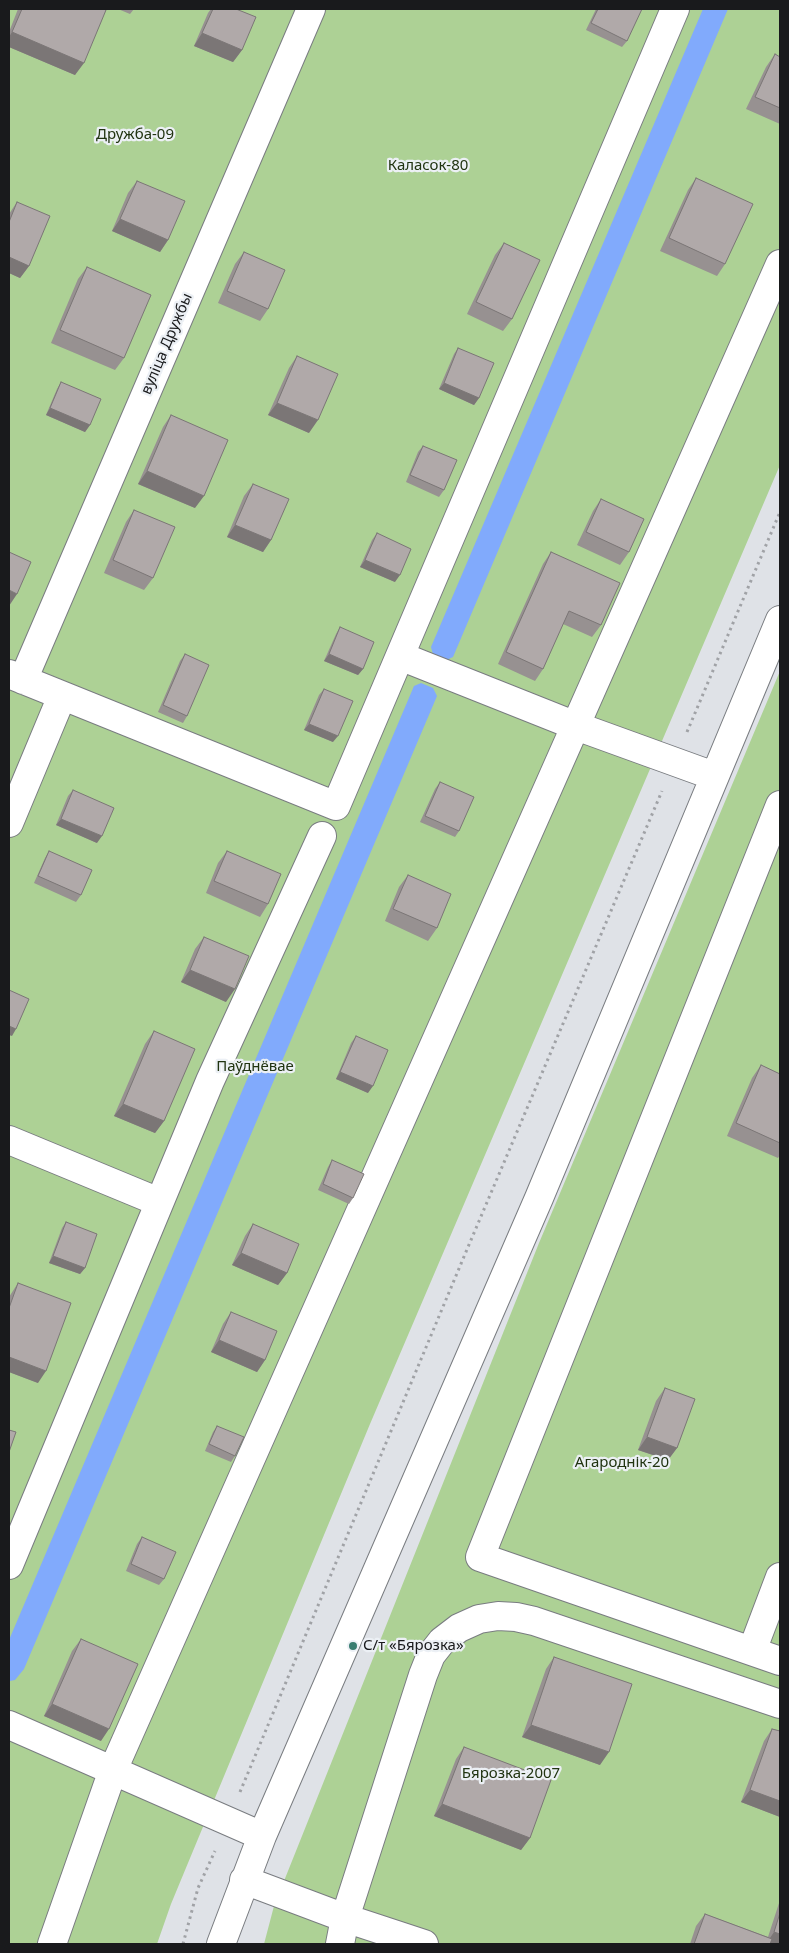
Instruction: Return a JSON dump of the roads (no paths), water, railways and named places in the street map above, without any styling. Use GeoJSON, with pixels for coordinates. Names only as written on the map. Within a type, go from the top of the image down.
{"type":"FeatureCollection","features":[{"type":"Feature","properties":{"kind":"street","name":"вуліца Дружбы"},"geometry":{"type":"LineString","coordinates":[[16,677],[311,9]]}},
{"type":"Feature","properties":{"kind":"street"},"geometry":{"type":"LineString","coordinates":[[16,677],[336,806],[675,9]]}},
{"type":"Feature","properties":{"kind":"street"},"geometry":{"type":"LineString","coordinates":[[52,1944],[113,1770],[780,264]]}},
{"type":"Feature","properties":{"kind":"street"},"geometry":{"type":"LineString","coordinates":[[221,1944],[262,1836],[539,1198],[780,620]]}},
{"type":"Feature","properties":{"kind":"street"},"geometry":{"type":"LineString","coordinates":[[400,656],[576,726],[714,776]]}},
{"type":"Feature","properties":{"kind":"street"},"geometry":{"type":"LineString","coordinates":[[9,823],[62,696]]}},
{"type":"Feature","properties":{"kind":"street"},"geometry":{"type":"LineString","coordinates":[[780,805],[480,1557],[780,1661]]}},
{"type":"Feature","properties":{"kind":"street"},"geometry":{"type":"LineString","coordinates":[[9,1565],[210,1081],[322,836]]}},
{"type":"Feature","properties":{"kind":"street"},"geometry":{"type":"LineString","coordinates":[[9,1140],[159,1202]]}},
{"type":"Feature","properties":{"kind":"street"},"geometry":{"type":"LineString","coordinates":[[752,1651],[780,1577]]}},
{"type":"Feature","properties":{"kind":"street"},"geometry":{"type":"LineString","coordinates":[[340,1944],[345,1918],[423,1674],[431,1655],[442,1641],[459,1628],[478,1619],[498,1616],[534,1621],[780,1704]]}},
{"type":"Feature","properties":{"kind":"street"},"geometry":{"type":"LineString","coordinates":[[9,1725],[262,1836]]}},
{"type":"Feature","properties":{"kind":"street"},"geometry":{"type":"LineString","coordinates":[[244,1880],[345,1918],[424,1944]]}},
{"type":"Feature","properties":{"kind":"water"},"geometry":{"type":"Polygon","coordinates":[[[703,9],[728,9],[453,657],[442,662],[434,658],[431,647],[703,9]]]}},
{"type":"Feature","properties":{"kind":"water"},"geometry":{"type":"Polygon","coordinates":[[[421,683],[433,688],[437,696],[24,1669],[15,1680],[10,1681],[9,1640],[414,686],[421,683]]]}},
{"type":"Feature","properties":{"kind":"place","name":"С/т «Бярозка»"},"geometry":{"type":"Point","coordinates":[353,1646]}},
{"type":"Feature","properties":{"kind":"park label","name":"Дружба-09"},"geometry":{"type":"Point","coordinates":[135,135]}},
{"type":"Feature","properties":{"kind":"park label","name":"Каласок-80"},"geometry":{"type":"Point","coordinates":[428,166]}},
{"type":"Feature","properties":{"kind":"park label","name":"Паўднёвае"},"geometry":{"type":"Point","coordinates":[255,1067]}},
{"type":"Feature","properties":{"kind":"park label","name":"Агароднік-20"},"geometry":{"type":"Point","coordinates":[622,1463]}},
{"type":"Feature","properties":{"kind":"park label","name":"Бярозка-2007"},"geometry":{"type":"Point","coordinates":[511,1774]}}]}
